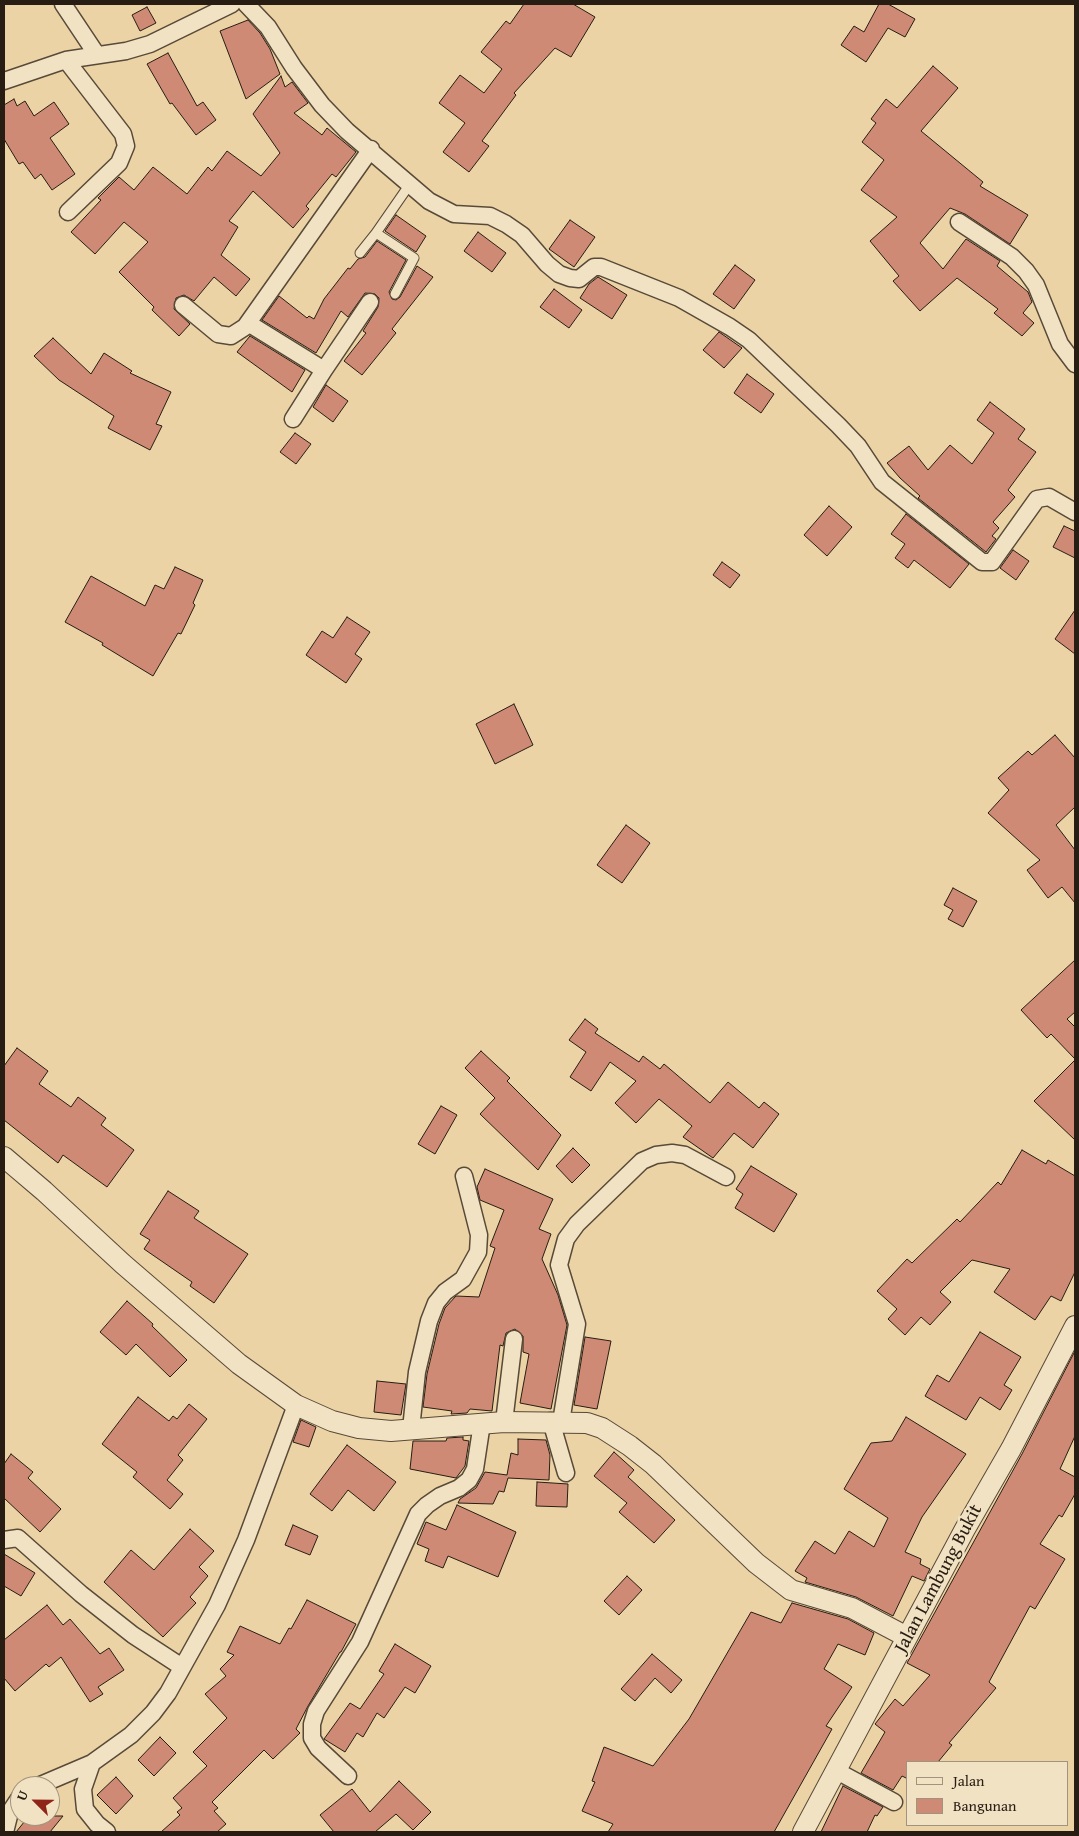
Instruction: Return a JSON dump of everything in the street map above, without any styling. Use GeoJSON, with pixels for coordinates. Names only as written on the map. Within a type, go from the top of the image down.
{"type":"FeatureCollection","features":[{"type":"Feature","properties":{"kind":"street"},"geometry":{"type":"LineString","coordinates":[[63,4],[97,55]]}},
{"type":"Feature","properties":{"kind":"street"},"geometry":{"type":"LineString","coordinates":[[4,81],[66,60],[150,44],[232,4]]}},
{"type":"Feature","properties":{"kind":"street"},"geometry":{"type":"LineString","coordinates":[[246,4],[268,27],[294,68],[322,105],[348,131],[442,209],[454,214],[490,216],[506,224],[522,235],[559,274],[579,279],[594,267],[602,267],[679,298],[730,327],[749,340],[838,425],[858,446],[882,482],[982,562],[992,562],[1037,498],[1048,497],[1075,512]]}},
{"type":"Feature","properties":{"kind":"street"},"geometry":{"type":"LineString","coordinates":[[66,60],[123,134],[126,146],[119,163],[68,212]]}},
{"type":"Feature","properties":{"kind":"street"},"geometry":{"type":"LineString","coordinates":[[183,305],[218,334],[231,336],[248,323],[371,149]]}},
{"type":"Feature","properties":{"kind":"street"},"geometry":{"type":"LineString","coordinates":[[959,222],[1012,256],[1026,271],[1036,285],[1060,344],[1075,364]]}},
{"type":"Feature","properties":{"kind":"street"},"geometry":{"type":"LineString","coordinates":[[293,419],[370,302]]}},
{"type":"Feature","properties":{"kind":"street"},"geometry":{"type":"LineString","coordinates":[[248,323],[324,370]]}},
{"type":"Feature","properties":{"kind":"street"},"geometry":{"type":"LineString","coordinates":[[566,1473],[556,1422],[577,1324],[559,1265],[566,1239],[577,1224],[642,1161],[656,1155],[672,1153],[685,1155],[726,1177]]}},
{"type":"Feature","properties":{"kind":"street"},"geometry":{"type":"LineString","coordinates":[[4,1157],[239,1364],[296,1405],[332,1421],[359,1428],[391,1431],[504,1422],[586,1423],[602,1428],[653,1464],[756,1563],[791,1590],[852,1608],[907,1637]]}},
{"type":"Feature","properties":{"kind":"street"},"geometry":{"type":"LineString","coordinates":[[411,1429],[417,1372],[429,1320],[436,1303],[445,1292],[462,1279],[478,1252],[479,1234],[464,1176]]}},
{"type":"Feature","properties":{"kind":"street","name":"Jalan Lambung Bukit"},"geometry":{"type":"LineString","coordinates":[[803,1832],[907,1637],[1011,1449],[1075,1326]]}},
{"type":"Feature","properties":{"kind":"street"},"geometry":{"type":"LineString","coordinates":[[504,1422],[514,1339]]}},
{"type":"Feature","properties":{"kind":"street"},"geometry":{"type":"LineString","coordinates":[[60,1777],[92,1763],[131,1735],[153,1713],[217,1605],[242,1548],[296,1405]]}},
{"type":"Feature","properties":{"kind":"street"},"geometry":{"type":"LineString","coordinates":[[348,1776],[318,1748],[312,1738],[312,1724],[316,1711],[360,1642],[418,1514],[426,1505],[469,1480],[475,1469],[482,1423]]}},
{"type":"Feature","properties":{"kind":"street"},"geometry":{"type":"LineString","coordinates":[[4,1524],[11,1539],[132,1635],[182,1667]]}},
{"type":"Feature","properties":{"kind":"street"},"geometry":{"type":"LineString","coordinates":[[92,1763],[84,1789],[85,1809],[97,1824],[107,1832]]}},
{"type":"Feature","properties":{"kind":"street"},"geometry":{"type":"LineString","coordinates":[[835,1770],[894,1802]]}},
{"type":"Feature","properties":{"kind":"street"},"geometry":{"type":"LineString","coordinates":[[5,1832],[10,1812]]}},
{"type":"Feature","properties":{"kind":"lane"},"geometry":{"type":"LineString","coordinates":[[360,253],[410,184]]}},
{"type":"Feature","properties":{"kind":"lane"},"geometry":{"type":"LineString","coordinates":[[376,233],[414,258],[395,294]]}},
{"type":"Feature","properties":{"kind":"building"},"geometry":{"type":"Polygon","coordinates":[[[524,4],[573,4],[595,17],[571,57],[555,48],[514,93],[516,95],[482,141],[489,146],[469,172],[443,152],[465,123],[439,103],[460,75],[484,93],[502,69],[481,52],[506,21],[510,24],[524,4]]]}},
{"type":"Feature","properties":{"kind":"building"},"geometry":{"type":"Polygon","coordinates":[[[879,4],[888,4],[915,19],[905,37],[888,28],[866,62],[841,45],[854,26],[864,32],[879,4]]]}},
{"type":"Feature","properties":{"kind":"building"},"geometry":{"type":"Polygon","coordinates":[[[147,7],[156,23],[140,31],[132,15],[147,7]]]}},
{"type":"Feature","properties":{"kind":"building"},"geometry":{"type":"Polygon","coordinates":[[[248,20],[260,33],[270,49],[280,74],[246,99],[220,31],[248,20]]]}},
{"type":"Feature","properties":{"kind":"building"},"geometry":{"type":"Polygon","coordinates":[[[168,53],[197,106],[203,102],[216,120],[196,135],[172,103],[170,104],[147,64],[168,53]]]}},
{"type":"Feature","properties":{"kind":"building"},"geometry":{"type":"Polygon","coordinates":[[[933,66],[958,88],[921,131],[983,182],[980,186],[1028,215],[1010,244],[965,214],[950,208],[920,243],[943,269],[966,239],[1000,261],[997,266],[1028,292],[1032,302],[1023,313],[1034,323],[1022,336],[994,313],[998,309],[957,278],[920,311],[893,281],[899,276],[870,241],[897,217],[861,190],[884,160],[862,142],[876,123],[871,119],[886,99],[897,108],[933,66]]]}},
{"type":"Feature","properties":{"kind":"building"},"geometry":{"type":"Polygon","coordinates":[[[281,76],[285,87],[292,82],[308,103],[294,113],[322,135],[327,128],[356,152],[336,177],[332,174],[306,206],[309,209],[293,228],[253,191],[229,221],[238,227],[221,255],[250,279],[236,296],[214,277],[194,301],[184,295],[176,298],[174,309],[190,324],[179,336],[152,310],[154,307],[119,272],[148,242],[124,222],[95,254],[71,232],[101,200],[98,198],[119,177],[134,190],[153,167],[187,194],[208,167],[212,171],[227,151],[261,176],[280,153],[253,114],[281,76]]]}},
{"type":"Feature","properties":{"kind":"building"},"geometry":{"type":"Polygon","coordinates":[[[14,99],[17,106],[25,101],[34,116],[54,102],[69,124],[50,138],[75,174],[52,190],[41,174],[35,179],[23,162],[19,164],[4,139],[4,105],[14,99]]]}},
{"type":"Feature","properties":{"kind":"building"},"geometry":{"type":"Polygon","coordinates":[[[396,215],[426,236],[416,252],[385,231],[396,215]]]}},
{"type":"Feature","properties":{"kind":"building"},"geometry":{"type":"Polygon","coordinates":[[[570,220],[595,237],[574,267],[549,249],[570,220]]]}},
{"type":"Feature","properties":{"kind":"building"},"geometry":{"type":"Polygon","coordinates":[[[478,232],[506,253],[492,272],[464,251],[478,232]]]}},
{"type":"Feature","properties":{"kind":"building"},"geometry":{"type":"Polygon","coordinates":[[[377,241],[406,260],[389,292],[392,299],[396,300],[400,297],[417,266],[433,277],[392,329],[396,333],[362,375],[344,361],[366,333],[363,331],[378,307],[379,298],[375,294],[365,293],[348,317],[341,311],[316,353],[262,320],[279,296],[307,318],[309,316],[314,319],[324,299],[348,268],[350,269],[358,259],[365,257],[377,241]]]}},
{"type":"Feature","properties":{"kind":"building"},"geometry":{"type":"Polygon","coordinates":[[[735,265],[755,280],[734,309],[713,294],[735,265]]]}},
{"type":"Feature","properties":{"kind":"building"},"geometry":{"type":"Polygon","coordinates":[[[598,277],[627,295],[612,319],[580,298],[589,284],[598,277]]]}},
{"type":"Feature","properties":{"kind":"building"},"geometry":{"type":"Polygon","coordinates":[[[554,289],[582,310],[569,328],[540,307],[554,289]]]}},
{"type":"Feature","properties":{"kind":"building"},"geometry":{"type":"Polygon","coordinates":[[[719,332],[742,348],[724,368],[703,350],[719,332]]]}},
{"type":"Feature","properties":{"kind":"building"},"geometry":{"type":"Polygon","coordinates":[[[250,336],[305,370],[292,392],[237,352],[250,336]]]}},
{"type":"Feature","properties":{"kind":"building"},"geometry":{"type":"Polygon","coordinates":[[[53,338],[91,374],[104,353],[132,371],[130,373],[171,392],[156,424],[162,426],[150,450],[108,428],[114,416],[59,380],[34,356],[53,338]]]}},
{"type":"Feature","properties":{"kind":"building"},"geometry":{"type":"Polygon","coordinates":[[[747,374],[774,394],[761,413],[734,393],[747,374]]]}},
{"type":"Feature","properties":{"kind":"building"},"geometry":{"type":"Polygon","coordinates":[[[326,385],[348,401],[333,422],[313,407],[326,385]]]}},
{"type":"Feature","properties":{"kind":"building"},"geometry":{"type":"Polygon","coordinates":[[[990,402],[1025,429],[1018,439],[1036,452],[1008,490],[1015,497],[993,522],[999,528],[992,536],[996,539],[986,552],[918,498],[920,496],[887,463],[909,446],[928,470],[950,445],[972,464],[994,433],[977,420],[990,402]]]}},
{"type":"Feature","properties":{"kind":"building"},"geometry":{"type":"Polygon","coordinates":[[[295,433],[311,444],[296,464],[280,452],[295,433]]]}},
{"type":"Feature","properties":{"kind":"building"},"geometry":{"type":"Polygon","coordinates":[[[829,506],[852,527],[827,556],[804,535],[829,506]]]}},
{"type":"Feature","properties":{"kind":"building"},"geometry":{"type":"Polygon","coordinates":[[[906,514],[969,564],[950,588],[914,560],[908,568],[895,558],[905,544],[891,534],[906,514]]]}},
{"type":"Feature","properties":{"kind":"building"},"geometry":{"type":"Polygon","coordinates":[[[1064,526],[1075,531],[1075,558],[1053,547],[1064,526]]]}},
{"type":"Feature","properties":{"kind":"building"},"geometry":{"type":"Polygon","coordinates":[[[1013,550],[1029,561],[1016,580],[1000,568],[1013,550]]]}},
{"type":"Feature","properties":{"kind":"building"},"geometry":{"type":"Polygon","coordinates":[[[722,562],[740,575],[730,588],[713,575],[722,562]]]}},
{"type":"Feature","properties":{"kind":"building"},"geometry":{"type":"Polygon","coordinates":[[[175,567],[203,580],[193,603],[195,605],[181,634],[178,633],[153,676],[102,645],[103,643],[65,622],[91,576],[145,606],[155,585],[164,589],[175,567]]]}},
{"type":"Feature","properties":{"kind":"building"},"geometry":{"type":"Polygon","coordinates":[[[1075,610],[1075,654],[1055,639],[1075,610]]]}},
{"type":"Feature","properties":{"kind":"building"},"geometry":{"type":"Polygon","coordinates":[[[347,617],[370,632],[355,654],[362,659],[346,683],[306,655],[322,631],[333,638],[347,617]]]}},
{"type":"Feature","properties":{"kind":"building"},"geometry":{"type":"Polygon","coordinates":[[[514,704],[533,745],[495,764],[476,724],[514,704]]]}},
{"type":"Feature","properties":{"kind":"building"},"geometry":{"type":"Polygon","coordinates":[[[1055,735],[1075,758],[1075,807],[1056,825],[1075,850],[1075,903],[1062,887],[1048,898],[1027,870],[1040,860],[988,813],[1009,790],[998,778],[1028,751],[1032,755],[1055,735]]]}},
{"type":"Feature","properties":{"kind":"building"},"geometry":{"type":"Polygon","coordinates":[[[626,825],[650,843],[622,883],[597,865],[626,825]]]}},
{"type":"Feature","properties":{"kind":"building"},"geometry":{"type":"Polygon","coordinates":[[[953,888],[977,901],[963,927],[948,919],[953,910],[944,905],[953,888]]]}},
{"type":"Feature","properties":{"kind":"building"},"geometry":{"type":"Polygon","coordinates":[[[1075,960],[1075,1012],[1067,1019],[1075,1027],[1075,1059],[1051,1034],[1047,1038],[1021,1010],[1075,960]]]}},
{"type":"Feature","properties":{"kind":"building"},"geometry":{"type":"Polygon","coordinates":[[[585,1019],[598,1029],[595,1033],[639,1062],[643,1056],[660,1069],[664,1064],[710,1103],[728,1082],[759,1108],[764,1102],[779,1114],[753,1148],[734,1133],[713,1158],[683,1137],[692,1126],[659,1099],[636,1123],[615,1103],[636,1081],[610,1062],[591,1091],[570,1077],[586,1052],[569,1040],[585,1019]]]}},
{"type":"Feature","properties":{"kind":"building"},"geometry":{"type":"Polygon","coordinates":[[[17,1048],[48,1071],[39,1084],[71,1107],[78,1097],[106,1118],[101,1125],[134,1150],[107,1187],[63,1155],[58,1163],[4,1120],[4,1066],[17,1048]]]}},
{"type":"Feature","properties":{"kind":"building"},"geometry":{"type":"Polygon","coordinates":[[[481,1051],[510,1078],[507,1081],[561,1135],[538,1170],[480,1114],[495,1098],[465,1068],[481,1051]]]}},
{"type":"Feature","properties":{"kind":"building"},"geometry":{"type":"Polygon","coordinates":[[[1075,1060],[1075,1140],[1034,1101],[1075,1060]]]}},
{"type":"Feature","properties":{"kind":"building"},"geometry":{"type":"Polygon","coordinates":[[[441,1106],[457,1115],[435,1154],[418,1144],[441,1106]]]}},
{"type":"Feature","properties":{"kind":"building"},"geometry":{"type":"Polygon","coordinates":[[[573,1148],[590,1165],[572,1183],[556,1166],[573,1148]]]}},
{"type":"Feature","properties":{"kind":"building"},"geometry":{"type":"Polygon","coordinates":[[[1022,1150],[1046,1164],[1048,1160],[1075,1176],[1075,1272],[1061,1301],[1051,1296],[1035,1320],[994,1292],[1010,1269],[972,1260],[940,1292],[951,1302],[930,1325],[921,1317],[905,1335],[888,1319],[897,1309],[877,1291],[907,1259],[912,1263],[957,1219],[960,1222],[998,1182],[1001,1185],[1022,1150]]]}},
{"type":"Feature","properties":{"kind":"building"},"geometry":{"type":"Polygon","coordinates":[[[751,1166],[797,1194],[774,1232],[735,1208],[743,1194],[736,1189],[751,1166]]]}},
{"type":"Feature","properties":{"kind":"building"},"geometry":{"type":"Polygon","coordinates":[[[485,1169],[553,1199],[539,1229],[551,1234],[542,1259],[558,1295],[567,1325],[551,1409],[520,1403],[529,1354],[523,1352],[523,1336],[515,1329],[506,1333],[503,1346],[500,1345],[492,1411],[470,1409],[467,1413],[451,1414],[452,1411],[423,1407],[427,1374],[439,1324],[445,1308],[456,1296],[479,1297],[495,1248],[490,1246],[504,1210],[480,1200],[477,1187],[485,1169]]]}},
{"type":"Feature","properties":{"kind":"building"},"geometry":{"type":"Polygon","coordinates":[[[168,1191],[199,1211],[194,1218],[248,1254],[214,1303],[190,1286],[192,1282],[144,1249],[150,1240],[140,1234],[168,1191]]]}},
{"type":"Feature","properties":{"kind":"building"},"geometry":{"type":"Polygon","coordinates":[[[127,1301],[153,1324],[152,1326],[187,1360],[170,1377],[136,1344],[126,1355],[100,1332],[127,1301]]]}},
{"type":"Feature","properties":{"kind":"building"},"geometry":{"type":"Polygon","coordinates":[[[980,1332],[1021,1357],[1004,1385],[1012,1390],[1000,1410],[980,1397],[966,1420],[925,1396],[937,1375],[949,1382],[980,1332]]]}},
{"type":"Feature","properties":{"kind":"building"},"geometry":{"type":"Polygon","coordinates":[[[585,1337],[611,1341],[597,1409],[574,1405],[585,1337]]]}},
{"type":"Feature","properties":{"kind":"building"},"geometry":{"type":"Polygon","coordinates":[[[1075,1351],[1075,1436],[1060,1469],[1075,1477],[1075,1494],[1062,1517],[1059,1515],[1040,1544],[1065,1559],[1035,1609],[1030,1606],[989,1682],[996,1688],[949,1743],[952,1745],[939,1761],[906,1761],[906,1778],[902,1776],[893,1790],[861,1773],[885,1732],[875,1724],[895,1699],[903,1706],[930,1675],[907,1663],[1022,1454],[1075,1351]]]}},
{"type":"Feature","properties":{"kind":"building"},"geometry":{"type":"Polygon","coordinates":[[[377,1381],[406,1384],[401,1415],[374,1412],[377,1381]]]}},
{"type":"Feature","properties":{"kind":"building"},"geometry":{"type":"Polygon","coordinates":[[[138,1397],[169,1421],[173,1416],[177,1419],[189,1404],[207,1419],[178,1455],[183,1460],[167,1480],[183,1494],[170,1509],[133,1477],[137,1472],[102,1444],[138,1397]]]}},
{"type":"Feature","properties":{"kind":"building"},"geometry":{"type":"Polygon","coordinates":[[[906,1417],[966,1454],[922,1517],[905,1552],[921,1559],[920,1564],[930,1569],[924,1581],[912,1576],[893,1616],[856,1597],[805,1582],[807,1578],[795,1571],[815,1541],[835,1554],[849,1531],[874,1547],[888,1518],[844,1489],[871,1443],[892,1441],[906,1417]]]}},
{"type":"Feature","properties":{"kind":"building"},"geometry":{"type":"Polygon","coordinates":[[[301,1420],[316,1427],[309,1447],[293,1442],[301,1420]]]}},
{"type":"Feature","properties":{"kind":"building"},"geometry":{"type":"Polygon","coordinates":[[[463,1437],[463,1440],[469,1441],[465,1466],[456,1478],[410,1469],[413,1441],[446,1441],[447,1438],[463,1437]]]}},
{"type":"Feature","properties":{"kind":"building"},"geometry":{"type":"Polygon","coordinates":[[[518,1439],[546,1440],[550,1455],[549,1480],[508,1478],[504,1492],[499,1491],[493,1504],[458,1503],[460,1499],[476,1488],[485,1472],[507,1475],[511,1453],[518,1455],[518,1439]]]}},
{"type":"Feature","properties":{"kind":"building"},"geometry":{"type":"Polygon","coordinates":[[[347,1445],[396,1482],[374,1511],[348,1490],[332,1511],[310,1494],[347,1445]]]}},
{"type":"Feature","properties":{"kind":"building"},"geometry":{"type":"Polygon","coordinates":[[[614,1452],[634,1470],[628,1477],[675,1520],[654,1543],[619,1512],[627,1503],[594,1476],[614,1452]]]}},
{"type":"Feature","properties":{"kind":"building"},"geometry":{"type":"Polygon","coordinates":[[[11,1454],[33,1472],[28,1478],[61,1509],[40,1532],[4,1498],[4,1464],[11,1454]]]}},
{"type":"Feature","properties":{"kind":"building"},"geometry":{"type":"Polygon","coordinates":[[[537,1482],[568,1484],[567,1507],[536,1506],[537,1482]]]}},
{"type":"Feature","properties":{"kind":"building"},"geometry":{"type":"Polygon","coordinates":[[[457,1505],[516,1532],[498,1577],[448,1556],[443,1568],[425,1561],[429,1549],[417,1544],[426,1522],[446,1530],[457,1505]]]}},
{"type":"Feature","properties":{"kind":"building"},"geometry":{"type":"Polygon","coordinates":[[[293,1525],[318,1536],[310,1555],[285,1545],[293,1525]]]}},
{"type":"Feature","properties":{"kind":"building"},"geometry":{"type":"Polygon","coordinates":[[[190,1529],[214,1551],[199,1567],[208,1576],[190,1597],[196,1603],[163,1637],[104,1582],[131,1550],[154,1570],[190,1529]]]}},
{"type":"Feature","properties":{"kind":"building"},"geometry":{"type":"Polygon","coordinates":[[[4,1554],[35,1573],[21,1596],[4,1586],[4,1554]]]}},
{"type":"Feature","properties":{"kind":"building"},"geometry":{"type":"Polygon","coordinates":[[[627,1576],[642,1590],[619,1615],[604,1601],[627,1576]]]}},
{"type":"Feature","properties":{"kind":"building"},"geometry":{"type":"Polygon","coordinates":[[[307,1600],[356,1624],[296,1729],[300,1733],[273,1759],[264,1750],[212,1802],[218,1808],[214,1811],[226,1824],[217,1832],[161,1832],[180,1815],[177,1812],[182,1808],[173,1798],[207,1766],[193,1752],[227,1718],[205,1694],[226,1676],[220,1669],[234,1655],[227,1652],[240,1626],[280,1644],[289,1628],[291,1629],[307,1600]]]}},
{"type":"Feature","properties":{"kind":"building"},"geometry":{"type":"Polygon","coordinates":[[[792,1603],[848,1619],[874,1633],[865,1655],[838,1644],[824,1669],[852,1687],[826,1726],[832,1729],[774,1832],[608,1832],[613,1824],[582,1811],[595,1782],[592,1781],[604,1747],[653,1766],[689,1719],[751,1612],[781,1623],[792,1603]]]}},
{"type":"Feature","properties":{"kind":"building"},"geometry":{"type":"Polygon","coordinates":[[[47,1605],[63,1625],[70,1619],[100,1654],[109,1648],[124,1670],[98,1687],[103,1694],[90,1702],[61,1657],[49,1667],[46,1664],[15,1691],[4,1678],[4,1640],[47,1605]]]}},
{"type":"Feature","properties":{"kind":"building"},"geometry":{"type":"Polygon","coordinates":[[[395,1644],[431,1666],[415,1693],[405,1687],[384,1718],[377,1713],[363,1737],[357,1733],[345,1752],[324,1739],[350,1703],[360,1709],[384,1674],[379,1671],[395,1644]]]}},
{"type":"Feature","properties":{"kind":"building"},"geometry":{"type":"Polygon","coordinates":[[[652,1654],[682,1680],[671,1693],[655,1678],[635,1701],[621,1689],[652,1654]]]}},
{"type":"Feature","properties":{"kind":"building"},"geometry":{"type":"Polygon","coordinates":[[[160,1737],[176,1753],[154,1776],[138,1760],[160,1737]]]}},
{"type":"Feature","properties":{"kind":"building"},"geometry":{"type":"Polygon","coordinates":[[[116,1777],[133,1796],[116,1814],[97,1795],[116,1777]]]}},
{"type":"Feature","properties":{"kind":"building"},"geometry":{"type":"Polygon","coordinates":[[[399,1781],[431,1812],[413,1830],[396,1814],[375,1832],[334,1832],[320,1815],[352,1789],[370,1812],[399,1781]]]}},
{"type":"Feature","properties":{"kind":"building"},"geometry":{"type":"Polygon","coordinates":[[[843,1786],[883,1807],[877,1816],[875,1815],[867,1832],[821,1832],[843,1786]]]}},
{"type":"Feature","properties":{"kind":"building"},"geometry":{"type":"Polygon","coordinates":[[[21,1826],[55,1826],[50,1832],[16,1832],[21,1826]]]}}]}
